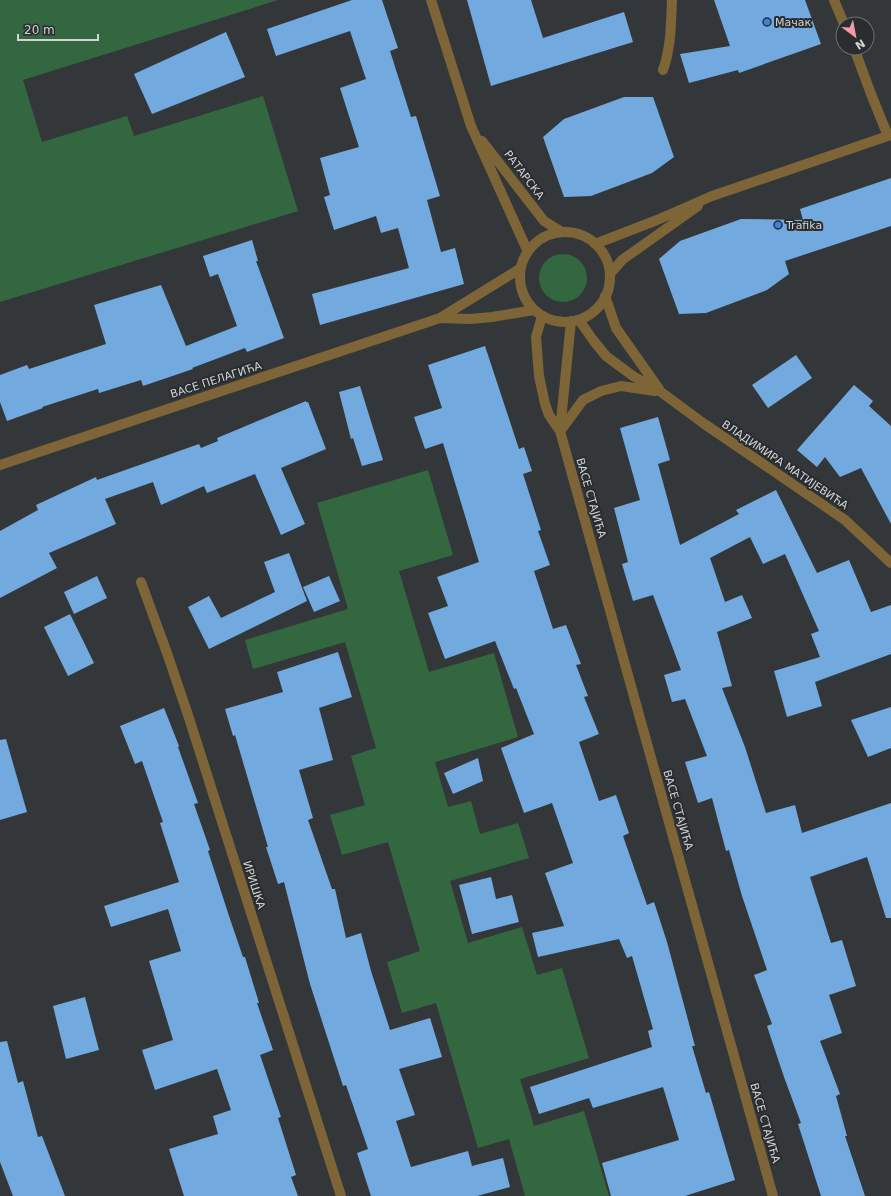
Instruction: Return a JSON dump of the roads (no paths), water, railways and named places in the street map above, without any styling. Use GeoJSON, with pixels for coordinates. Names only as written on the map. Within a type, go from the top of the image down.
{"type":"FeatureCollection","features":[{"type":"Feature","properties":{"kind":"street","name":"РАТАРСКА"},"geometry":{"type":"LineString","coordinates":[[431,0],[471,126],[528,252]]}},
{"type":"Feature","properties":{"kind":"street"},"geometry":{"type":"LineString","coordinates":[[663,70],[668,58],[672,0]]}},
{"type":"Feature","properties":{"kind":"street"},"geometry":{"type":"LineString","coordinates":[[834,0],[841,16]]}},
{"type":"Feature","properties":{"kind":"street"},"geometry":{"type":"LineString","coordinates":[[595,244],[712,196],[890,135],[871,94],[857,56]]}},
{"type":"Feature","properties":{"kind":"street","name":"РАТАРСКА"},"geometry":{"type":"LineString","coordinates":[[471,126],[544,221],[562,232]]}},
{"type":"Feature","properties":{"kind":"street"},"geometry":{"type":"LineString","coordinates":[[610,274],[622,260],[712,196]]}},
{"type":"Feature","properties":{"kind":"street"},"geometry":{"type":"LineString","coordinates":[[562,232],[579,235],[595,244],[605,257],[610,274],[609,286],[605,296],[595,311],[575,320],[556,321],[542,316],[534,310],[522,291],[520,279],[521,268],[528,252],[540,240],[551,234],[562,232]]}},
{"type":"Feature","properties":{"kind":"street","name":"ВАСЕ ПЕЛАГИЋА"},"geometry":{"type":"LineString","coordinates":[[0,465],[440,318],[521,268]]}},
{"type":"Feature","properties":{"kind":"street","name":"ВЛАДИМИРА МАТИЈЕВИЋА"},"geometry":{"type":"LineString","coordinates":[[605,296],[616,328],[661,392]]}},
{"type":"Feature","properties":{"kind":"street","name":"ВАСЕ ПЕЛАГИЋА"},"geometry":{"type":"LineString","coordinates":[[440,318],[470,319],[534,310]]}},
{"type":"Feature","properties":{"kind":"street","name":"ВАСЕ СТАЈИЋА"},"geometry":{"type":"LineString","coordinates":[[542,316],[536,336],[539,376],[545,404],[549,415],[560,431],[773,1196]]}},
{"type":"Feature","properties":{"kind":"street","name":"ВЛАДИМИРА МАТИЈЕВИЋА"},"geometry":{"type":"LineString","coordinates":[[575,320],[606,356],[633,376],[661,392],[703,423],[845,520],[891,563]]}},
{"type":"Feature","properties":{"kind":"street","name":"ВАСЕ СТАЈИЋА"},"geometry":{"type":"LineString","coordinates":[[560,431],[575,320]]}},
{"type":"Feature","properties":{"kind":"street"},"geometry":{"type":"LineString","coordinates":[[560,431],[583,400],[601,390],[621,386],[661,392]]}},
{"type":"Feature","properties":{"kind":"street","name":"ИРИШКА"},"geometry":{"type":"LineString","coordinates":[[141,582],[189,718],[342,1196]]}},
{"type":"Feature","properties":{"kind":"place","name":"Мачак"},"geometry":{"type":"Point","coordinates":[767,22]}},
{"type":"Feature","properties":{"kind":"place","name":"Trafika"},"geometry":{"type":"Point","coordinates":[778,225]}}]}
